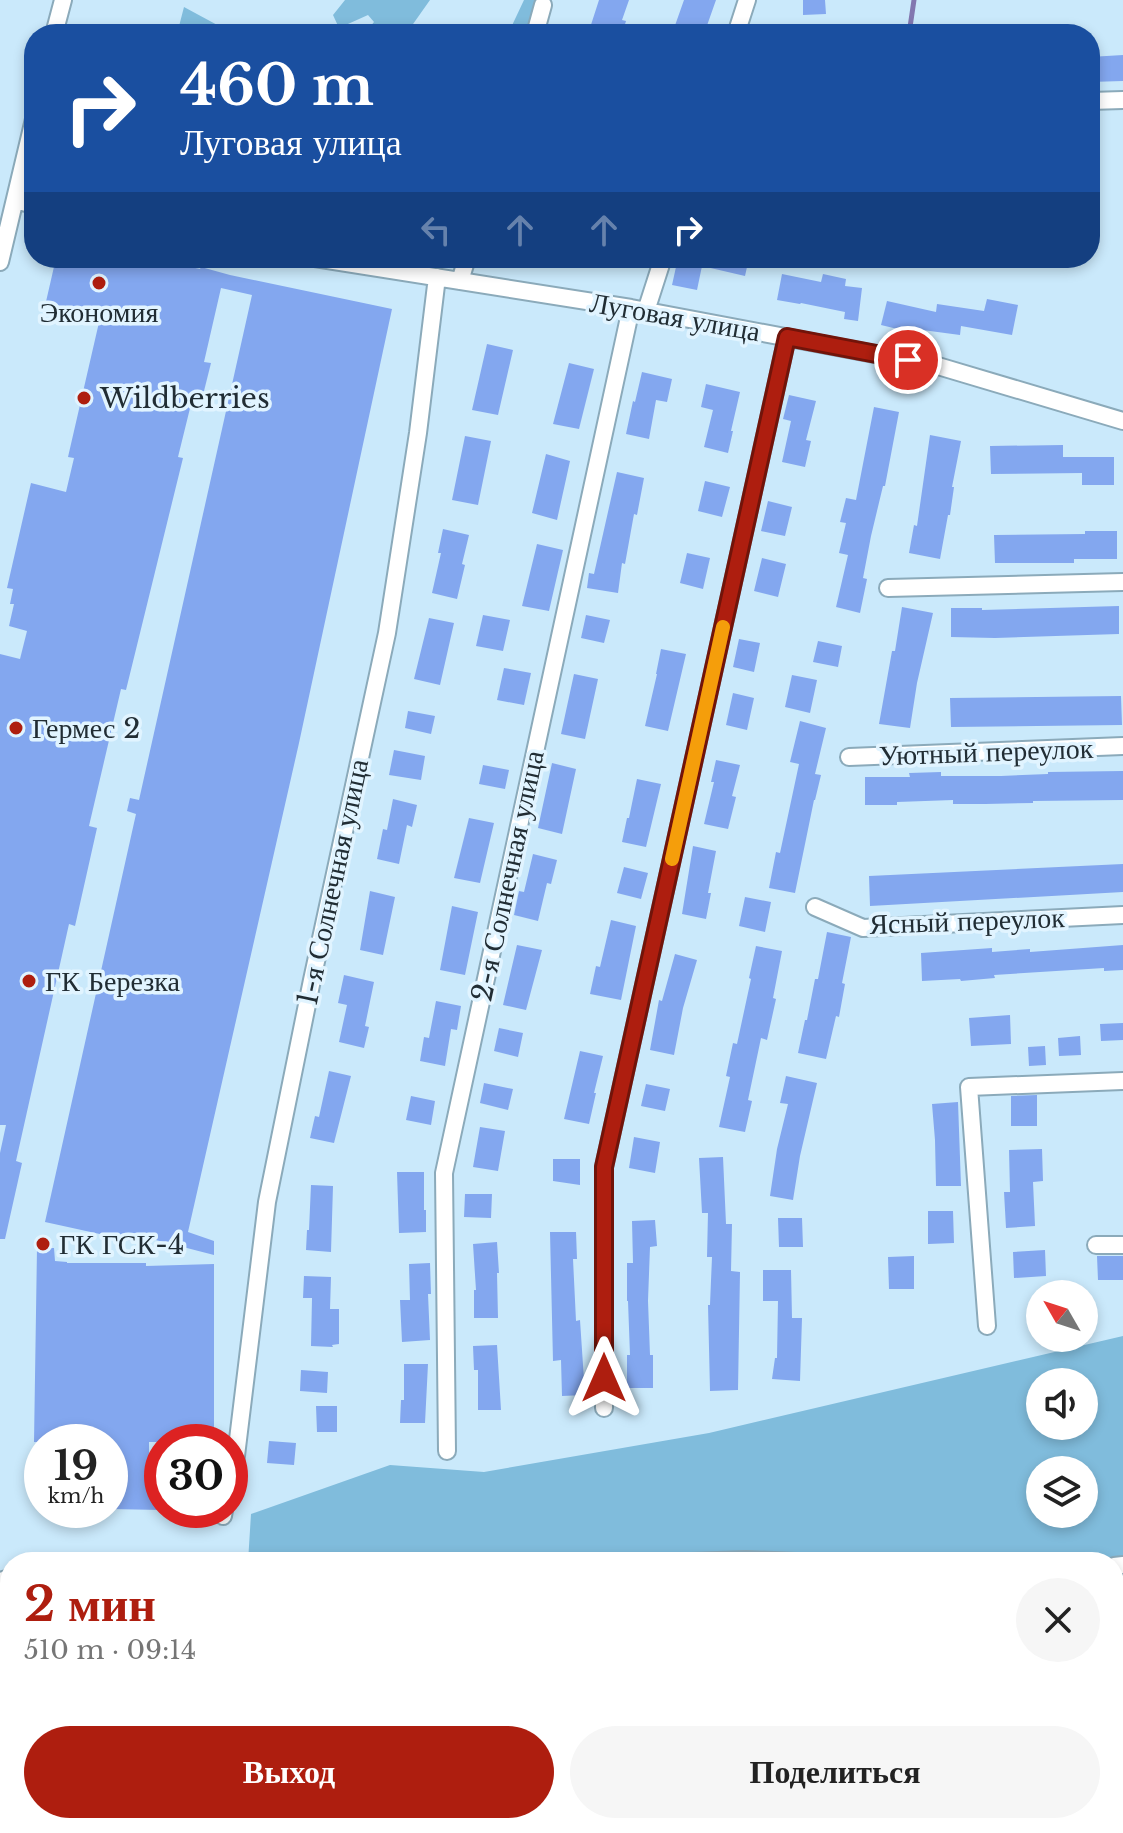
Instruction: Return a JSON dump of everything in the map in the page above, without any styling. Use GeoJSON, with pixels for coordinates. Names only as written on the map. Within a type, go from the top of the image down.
{"type":"FeatureCollection","features":[{"type":"Feature","properties":{"kind":"street"},"geometry":{"type":"LineString","coordinates":[[57,24],[63,0]]}},
{"type":"Feature","properties":{"kind":"street"},"geometry":{"type":"LineString","coordinates":[[739,24],[747,0]]}},
{"type":"Feature","properties":{"kind":"street"},"geometry":{"type":"LineString","coordinates":[[538,24],[543,5]]}},
{"type":"Feature","properties":{"kind":"street"},"geometry":{"type":"LineString","coordinates":[[1100,101],[1123,100]]}},
{"type":"Feature","properties":{"kind":"street"},"geometry":{"type":"LineString","coordinates":[[0,262],[24,162]]}},
{"type":"Feature","properties":{"kind":"street"},"geometry":{"type":"LineString","coordinates":[[15,200],[24,202]]}},
{"type":"Feature","properties":{"kind":"street","name":"Луговая улица"},"geometry":{"type":"LineString","coordinates":[[379,268],[638,309],[938,366],[1123,421]]}},
{"type":"Feature","properties":{"kind":"street"},"geometry":{"type":"LineString","coordinates":[[460,281],[464,268]]}},
{"type":"Feature","properties":{"kind":"street","name":"2-я Солнечная улица"},"geometry":{"type":"LineString","coordinates":[[447,1451],[444,1173],[638,309],[658,268]]}},
{"type":"Feature","properties":{"kind":"street","name":"1-я Солнечная улица"},"geometry":{"type":"LineString","coordinates":[[240,1424],[267,1202],[387,633],[418,433],[437,277]]}},
{"type":"Feature","properties":{"kind":"street"},"geometry":{"type":"LineString","coordinates":[[604,1408],[604,1167],[787,337]]}},
{"type":"Feature","properties":{"kind":"street"},"geometry":{"type":"LineString","coordinates":[[888,588],[1123,582]]}},
{"type":"Feature","properties":{"kind":"street","name":"Уютный переулок"},"geometry":{"type":"LineString","coordinates":[[849,757],[1123,746]]}},
{"type":"Feature","properties":{"kind":"street","name":"Ясный переулок"},"geometry":{"type":"LineString","coordinates":[[815,907],[863,928],[1123,915]]}},
{"type":"Feature","properties":{"kind":"street"},"geometry":{"type":"LineString","coordinates":[[987,1326],[969,1087],[1123,1081]]}},
{"type":"Feature","properties":{"kind":"street"},"geometry":{"type":"LineString","coordinates":[[1096,1245],[1123,1245]]}},
{"type":"Feature","properties":{"kind":"shaded area"},"geometry":{"type":"Polygon","coordinates":[[[345,0],[430,0],[413,24],[372,24],[368,15],[348,24],[337,24],[333,15],[345,0]]]}},
{"type":"Feature","properties":{"kind":"shaded area"},"geometry":{"type":"Polygon","coordinates":[[[524,0],[544,0],[534,24],[513,24],[524,0]]]}},
{"type":"Feature","properties":{"kind":"shaded area"},"geometry":{"type":"Polygon","coordinates":[[[184,7],[215,24],[180,24],[184,7]]]}},
{"type":"Feature","properties":{"kind":"shaded area"},"geometry":{"type":"Polygon","coordinates":[[[1123,1336],[1123,1552],[249,1552],[251,1514],[390,1465],[484,1472],[709,1433],[1055,1352],[1098,1352],[1098,1342],[1123,1336]]]}},
{"type":"Feature","properties":{"kind":"building"},"geometry":{"type":"Polygon","coordinates":[[[599,0],[629,0],[622,20],[626,21],[625,24],[591,24],[599,0]]]}},
{"type":"Feature","properties":{"kind":"building"},"geometry":{"type":"Polygon","coordinates":[[[684,0],[716,0],[708,24],[676,24],[684,0]]]}},
{"type":"Feature","properties":{"kind":"building"},"geometry":{"type":"Polygon","coordinates":[[[803,0],[825,0],[826,14],[803,15],[803,0]]]}},
{"type":"Feature","properties":{"kind":"building"},"geometry":{"type":"Polygon","coordinates":[[[1123,55],[1123,81],[1100,82],[1100,56],[1123,55]]]}},
{"type":"Feature","properties":{"kind":"building"},"geometry":{"type":"Polygon","coordinates":[[[54,268],[205,268],[392,309],[299,743],[188,1232],[214,1241],[214,1255],[152,1239],[150,1245],[45,1222],[136,814],[127,811],[130,798],[139,800],[252,295],[221,288],[204,362],[211,363],[203,395],[194,392],[178,457],[183,458],[126,690],[121,689],[89,826],[97,828],[75,926],[69,924],[16,1161],[22,1163],[5,1239],[0,1239],[0,1153],[6,1125],[0,1125],[0,654],[20,659],[27,631],[9,626],[14,604],[10,604],[13,589],[7,588],[31,483],[66,492],[74,458],[68,457],[100,318],[45,306],[54,268]]]}},
{"type":"Feature","properties":{"kind":"building"},"geometry":{"type":"Polygon","coordinates":[[[676,268],[702,268],[697,290],[672,285],[676,268]]]}},
{"type":"Feature","properties":{"kind":"building"},"geometry":{"type":"Polygon","coordinates":[[[711,268],[747,268],[745,276],[711,268]]]}},
{"type":"Feature","properties":{"kind":"building"},"geometry":{"type":"Polygon","coordinates":[[[782,274],[821,282],[823,274],[846,279],[845,286],[862,288],[858,321],[844,319],[845,312],[777,300],[782,274]]]}},
{"type":"Feature","properties":{"kind":"building"},"geometry":{"type":"Polygon","coordinates":[[[987,299],[1018,305],[1012,335],[961,326],[960,335],[915,329],[914,333],[881,325],[887,301],[936,312],[937,304],[984,311],[987,299]]]}},
{"type":"Feature","properties":{"kind":"building"},"geometry":{"type":"Polygon","coordinates":[[[487,344],[513,350],[498,415],[472,410],[487,344]]]}},
{"type":"Feature","properties":{"kind":"building"},"geometry":{"type":"Polygon","coordinates":[[[569,363],[594,369],[579,429],[553,424],[569,363]]]}},
{"type":"Feature","properties":{"kind":"building"},"geometry":{"type":"Polygon","coordinates":[[[642,372],[672,379],[667,402],[656,400],[649,439],[626,434],[642,372]]]}},
{"type":"Feature","properties":{"kind":"building"},"geometry":{"type":"Polygon","coordinates":[[[706,384],[740,392],[728,453],[704,447],[713,410],[701,407],[706,384]]]}},
{"type":"Feature","properties":{"kind":"building"},"geometry":{"type":"Polygon","coordinates":[[[789,395],[816,401],[806,440],[811,441],[805,467],[782,462],[791,421],[783,419],[789,395]]]}},
{"type":"Feature","properties":{"kind":"building"},"geometry":{"type":"Polygon","coordinates":[[[874,407],[899,412],[885,486],[871,536],[860,613],[836,607],[848,555],[839,553],[846,523],[840,522],[846,498],[856,500],[874,407]]]}},
{"type":"Feature","properties":{"kind":"building"},"geometry":{"type":"Polygon","coordinates":[[[930,435],[961,441],[940,559],[909,553],[914,525],[917,526],[930,435]]]}},
{"type":"Feature","properties":{"kind":"building"},"geometry":{"type":"Polygon","coordinates":[[[465,436],[491,441],[478,505],[452,500],[465,436]]]}},
{"type":"Feature","properties":{"kind":"building"},"geometry":{"type":"Polygon","coordinates":[[[1063,445],[1063,457],[1114,457],[1114,485],[1082,485],[1082,473],[991,474],[990,446],[1063,445]]]}},
{"type":"Feature","properties":{"kind":"building"},"geometry":{"type":"Polygon","coordinates":[[[546,454],[570,461],[557,520],[532,513],[546,454]]]}},
{"type":"Feature","properties":{"kind":"building"},"geometry":{"type":"Polygon","coordinates":[[[617,472],[644,478],[625,564],[622,563],[618,593],[587,588],[589,573],[594,574],[617,472]]]}},
{"type":"Feature","properties":{"kind":"building"},"geometry":{"type":"Polygon","coordinates":[[[705,481],[730,487],[722,517],[698,511],[705,481]]]}},
{"type":"Feature","properties":{"kind":"building"},"geometry":{"type":"Polygon","coordinates":[[[768,501],[792,507],[785,536],[761,531],[768,501]]]}},
{"type":"Feature","properties":{"kind":"building"},"geometry":{"type":"Polygon","coordinates":[[[443,529],[469,535],[457,599],[432,593],[443,529]]]}},
{"type":"Feature","properties":{"kind":"building"},"geometry":{"type":"Polygon","coordinates":[[[1085,531],[1117,531],[1117,559],[1074,559],[1074,563],[995,563],[994,535],[1085,534],[1085,531]]]}},
{"type":"Feature","properties":{"kind":"building"},"geometry":{"type":"Polygon","coordinates":[[[537,544],[563,550],[549,611],[522,606],[537,544]]]}},
{"type":"Feature","properties":{"kind":"building"},"geometry":{"type":"Polygon","coordinates":[[[687,553],[710,558],[703,589],[680,583],[687,553]]]}},
{"type":"Feature","properties":{"kind":"building"},"geometry":{"type":"Polygon","coordinates":[[[762,558],[786,564],[778,597],[754,591],[762,558]]]}},
{"type":"Feature","properties":{"kind":"building"},"geometry":{"type":"Polygon","coordinates":[[[1119,606],[1119,634],[951,637],[951,608],[1119,606]]]}},
{"type":"Feature","properties":{"kind":"building"},"geometry":{"type":"Polygon","coordinates":[[[902,607],[933,613],[910,728],[879,724],[902,607]]]}},
{"type":"Feature","properties":{"kind":"building"},"geometry":{"type":"Polygon","coordinates":[[[483,615],[510,620],[503,651],[476,646],[483,615]]]}},
{"type":"Feature","properties":{"kind":"building"},"geometry":{"type":"Polygon","coordinates":[[[586,615],[610,620],[604,643],[581,638],[586,615]]]}},
{"type":"Feature","properties":{"kind":"building"},"geometry":{"type":"Polygon","coordinates":[[[429,618],[454,623],[440,685],[414,679],[429,618]]]}},
{"type":"Feature","properties":{"kind":"building"},"geometry":{"type":"Polygon","coordinates":[[[739,639],[760,643],[754,672],[733,667],[739,639]]]}},
{"type":"Feature","properties":{"kind":"building"},"geometry":{"type":"Polygon","coordinates":[[[818,641],[842,646],[838,667],[813,662],[818,641]]]}},
{"type":"Feature","properties":{"kind":"building"},"geometry":{"type":"Polygon","coordinates":[[[661,649],[686,654],[668,731],[645,726],[661,649]]]}},
{"type":"Feature","properties":{"kind":"building"},"geometry":{"type":"Polygon","coordinates":[[[504,668],[531,673],[524,705],[497,700],[504,668]]]}},
{"type":"Feature","properties":{"kind":"building"},"geometry":{"type":"Polygon","coordinates":[[[574,674],[598,679],[585,739],[561,734],[574,674]]]}},
{"type":"Feature","properties":{"kind":"building"},"geometry":{"type":"Polygon","coordinates":[[[792,675],[817,680],[810,713],[785,707],[792,675]]]}},
{"type":"Feature","properties":{"kind":"building"},"geometry":{"type":"Polygon","coordinates":[[[733,693],[754,698],[747,730],[726,725],[733,693]]]}},
{"type":"Feature","properties":{"kind":"building"},"geometry":{"type":"Polygon","coordinates":[[[1121,696],[1122,725],[951,727],[950,698],[1121,696]]]}},
{"type":"Feature","properties":{"kind":"building"},"geometry":{"type":"Polygon","coordinates":[[[408,711],[435,716],[431,734],[405,728],[408,711]]]}},
{"type":"Feature","properties":{"kind":"building"},"geometry":{"type":"Polygon","coordinates":[[[800,721],[826,728],[815,774],[821,775],[795,893],[769,888],[776,852],[780,853],[799,764],[790,762],[800,721]]]}},
{"type":"Feature","properties":{"kind":"building"},"geometry":{"type":"Polygon","coordinates":[[[394,750],[425,756],[421,780],[389,775],[394,750]]]}},
{"type":"Feature","properties":{"kind":"building"},"geometry":{"type":"Polygon","coordinates":[[[716,760],[740,765],[728,829],[704,824],[716,760]]]}},
{"type":"Feature","properties":{"kind":"building"},"geometry":{"type":"Polygon","coordinates":[[[552,763],[576,769],[562,834],[538,828],[552,763]]]}},
{"type":"Feature","properties":{"kind":"building"},"geometry":{"type":"Polygon","coordinates":[[[483,765],[509,770],[505,789],[479,784],[483,765]]]}},
{"type":"Feature","properties":{"kind":"building"},"geometry":{"type":"Polygon","coordinates":[[[1123,771],[1123,800],[953,804],[953,800],[865,805],[865,777],[910,777],[909,773],[941,772],[941,776],[1001,776],[1123,771]]]}},
{"type":"Feature","properties":{"kind":"building"},"geometry":{"type":"Polygon","coordinates":[[[637,779],[661,784],[646,847],[622,842],[637,779]]]}},
{"type":"Feature","properties":{"kind":"building"},"geometry":{"type":"Polygon","coordinates":[[[393,799],[417,805],[412,827],[407,825],[399,864],[377,859],[393,799]]]}},
{"type":"Feature","properties":{"kind":"building"},"geometry":{"type":"Polygon","coordinates":[[[469,818],[494,823],[480,883],[454,878],[469,818]]]}},
{"type":"Feature","properties":{"kind":"building"},"geometry":{"type":"Polygon","coordinates":[[[693,846],[716,851],[706,919],[682,914],[693,846]]]}},
{"type":"Feature","properties":{"kind":"building"},"geometry":{"type":"Polygon","coordinates":[[[533,854],[557,860],[551,884],[547,883],[538,921],[514,915],[519,891],[524,892],[533,854]]]}},
{"type":"Feature","properties":{"kind":"building"},"geometry":{"type":"Polygon","coordinates":[[[1123,864],[1123,892],[870,906],[869,876],[1123,864]]]}},
{"type":"Feature","properties":{"kind":"building"},"geometry":{"type":"Polygon","coordinates":[[[624,867],[648,873],[641,899],[617,893],[624,867]]]}},
{"type":"Feature","properties":{"kind":"building"},"geometry":{"type":"Polygon","coordinates":[[[370,891],[395,897],[383,955],[360,950],[370,891]]]}},
{"type":"Feature","properties":{"kind":"building"},"geometry":{"type":"Polygon","coordinates":[[[745,897],[771,902],[765,932],[739,926],[745,897]]]}},
{"type":"Feature","properties":{"kind":"building"},"geometry":{"type":"Polygon","coordinates":[[[452,906],[478,912],[465,975],[440,970],[452,906]]]}},
{"type":"Feature","properties":{"kind":"building"},"geometry":{"type":"Polygon","coordinates":[[[611,920],[636,926],[621,1000],[590,994],[611,920]]]}},
{"type":"Feature","properties":{"kind":"building"},"geometry":{"type":"Polygon","coordinates":[[[827,932],[851,937],[839,1017],[836,1016],[826,1059],[798,1053],[827,932]]]}},
{"type":"Feature","properties":{"kind":"building"},"geometry":{"type":"Polygon","coordinates":[[[517,945],[542,950],[526,1010],[503,1005],[517,945]]]}},
{"type":"Feature","properties":{"kind":"building"},"geometry":{"type":"Polygon","coordinates":[[[1123,945],[1123,970],[1104,971],[1104,968],[994,975],[995,978],[961,981],[922,981],[921,953],[992,948],[992,952],[1030,949],[1030,952],[1123,945]]]}},
{"type":"Feature","properties":{"kind":"building"},"geometry":{"type":"Polygon","coordinates":[[[756,946],[782,951],[773,998],[776,999],[767,1040],[761,1038],[748,1100],[752,1101],[745,1132],[719,1127],[730,1077],[726,1076],[733,1043],[737,1044],[756,946]]]}},
{"type":"Feature","properties":{"kind":"building"},"geometry":{"type":"Polygon","coordinates":[[[675,954],[697,960],[674,1055],[650,1050],[659,1000],[662,1001],[675,954]]]}},
{"type":"Feature","properties":{"kind":"building"},"geometry":{"type":"Polygon","coordinates":[[[344,975],[374,982],[364,1048],[339,1042],[347,1005],[338,1003],[344,975]]]}},
{"type":"Feature","properties":{"kind":"building"},"geometry":{"type":"Polygon","coordinates":[[[436,1001],[461,1006],[457,1030],[451,1029],[445,1066],[420,1061],[424,1037],[429,1038],[436,1001]]]}},
{"type":"Feature","properties":{"kind":"building"},"geometry":{"type":"Polygon","coordinates":[[[1010,1015],[1011,1044],[971,1046],[969,1018],[1010,1015]]]}},
{"type":"Feature","properties":{"kind":"building"},"geometry":{"type":"Polygon","coordinates":[[[1123,1023],[1123,1040],[1101,1041],[1100,1024],[1123,1023]]]}},
{"type":"Feature","properties":{"kind":"building"},"geometry":{"type":"Polygon","coordinates":[[[499,1028],[523,1033],[518,1057],[494,1051],[499,1028]]]}},
{"type":"Feature","properties":{"kind":"building"},"geometry":{"type":"Polygon","coordinates":[[[1080,1036],[1081,1055],[1059,1056],[1058,1038],[1080,1036]]]}},
{"type":"Feature","properties":{"kind":"building"},"geometry":{"type":"Polygon","coordinates":[[[1045,1046],[1046,1065],[1029,1066],[1028,1047],[1045,1046]]]}},
{"type":"Feature","properties":{"kind":"building"},"geometry":{"type":"Polygon","coordinates":[[[580,1051],[603,1056],[589,1124],[564,1119],[580,1051]]]}},
{"type":"Feature","properties":{"kind":"building"},"geometry":{"type":"Polygon","coordinates":[[[329,1071],[351,1076],[334,1143],[310,1138],[315,1116],[319,1117],[329,1071]]]}},
{"type":"Feature","properties":{"kind":"building"},"geometry":{"type":"Polygon","coordinates":[[[786,1076],[817,1083],[793,1200],[770,1196],[788,1104],[780,1103],[786,1076]]]}},
{"type":"Feature","properties":{"kind":"building"},"geometry":{"type":"Polygon","coordinates":[[[484,1083],[513,1089],[508,1110],[480,1103],[484,1083]]]}},
{"type":"Feature","properties":{"kind":"building"},"geometry":{"type":"Polygon","coordinates":[[[646,1084],[670,1089],[665,1111],[641,1106],[646,1084]]]}},
{"type":"Feature","properties":{"kind":"building"},"geometry":{"type":"Polygon","coordinates":[[[1037,1095],[1037,1126],[1011,1126],[1011,1096],[1037,1095]]]}},
{"type":"Feature","properties":{"kind":"building"},"geometry":{"type":"Polygon","coordinates":[[[411,1096],[435,1101],[431,1125],[406,1120],[411,1096]]]}},
{"type":"Feature","properties":{"kind":"building"},"geometry":{"type":"Polygon","coordinates":[[[958,1102],[961,1186],[936,1186],[932,1104],[958,1102]]]}},
{"type":"Feature","properties":{"kind":"building"},"geometry":{"type":"Polygon","coordinates":[[[480,1127],[505,1131],[498,1171],[473,1167],[480,1127]]]}},
{"type":"Feature","properties":{"kind":"building"},"geometry":{"type":"Polygon","coordinates":[[[634,1137],[660,1142],[655,1173],[629,1168],[634,1137]]]}},
{"type":"Feature","properties":{"kind":"building"},"geometry":{"type":"Polygon","coordinates":[[[1042,1149],[1043,1181],[1033,1182],[1035,1226],[1006,1228],[1004,1192],[1010,1192],[1009,1150],[1042,1149]]]}},
{"type":"Feature","properties":{"kind":"building"},"geometry":{"type":"Polygon","coordinates":[[[723,1157],[726,1224],[732,1224],[731,1271],[740,1272],[738,1390],[710,1391],[708,1305],[712,1257],[707,1257],[708,1213],[702,1213],[699,1158],[723,1157]]]}},
{"type":"Feature","properties":{"kind":"building"},"geometry":{"type":"Polygon","coordinates":[[[553,1159],[580,1159],[580,1185],[553,1181],[553,1159]]]}},
{"type":"Feature","properties":{"kind":"building"},"geometry":{"type":"Polygon","coordinates":[[[397,1172],[424,1172],[426,1232],[399,1233],[397,1172]]]}},
{"type":"Feature","properties":{"kind":"building"},"geometry":{"type":"Polygon","coordinates":[[[311,1185],[333,1186],[331,1252],[306,1250],[311,1185]]]}},
{"type":"Feature","properties":{"kind":"building"},"geometry":{"type":"Polygon","coordinates":[[[465,1194],[492,1194],[491,1218],[464,1217],[465,1194]]]}},
{"type":"Feature","properties":{"kind":"building"},"geometry":{"type":"Polygon","coordinates":[[[928,1211],[953,1211],[954,1243],[928,1244],[928,1211]]]}},
{"type":"Feature","properties":{"kind":"building"},"geometry":{"type":"Polygon","coordinates":[[[778,1218],[802,1218],[803,1247],[779,1247],[778,1218]]]}},
{"type":"Feature","properties":{"kind":"building"},"geometry":{"type":"Polygon","coordinates":[[[655,1220],[657,1246],[650,1247],[648,1301],[653,1388],[627,1388],[627,1355],[630,1355],[627,1263],[633,1263],[632,1221],[655,1220]]]}},
{"type":"Feature","properties":{"kind":"building"},"geometry":{"type":"Polygon","coordinates":[[[550,1232],[576,1232],[577,1259],[573,1259],[576,1321],[580,1320],[585,1395],[562,1396],[561,1360],[553,1361],[550,1232]]]}},
{"type":"Feature","properties":{"kind":"building"},"geometry":{"type":"Polygon","coordinates":[[[497,1242],[498,1318],[474,1318],[473,1244],[497,1242]]]}},
{"type":"Feature","properties":{"kind":"building"},"geometry":{"type":"Polygon","coordinates":[[[37,1248],[54,1248],[55,1261],[67,1263],[146,1263],[146,1266],[214,1264],[214,1424],[144,1424],[144,1510],[128,1509],[128,1424],[34,1424],[37,1248]]]}},
{"type":"Feature","properties":{"kind":"building"},"geometry":{"type":"Polygon","coordinates":[[[1045,1250],[1046,1276],[1014,1278],[1013,1252],[1045,1250]]]}},
{"type":"Feature","properties":{"kind":"building"},"geometry":{"type":"Polygon","coordinates":[[[914,1256],[914,1289],[889,1289],[888,1257],[914,1256]]]}},
{"type":"Feature","properties":{"kind":"building"},"geometry":{"type":"Polygon","coordinates":[[[1097,1256],[1123,1256],[1123,1280],[1098,1280],[1097,1256]]]}},
{"type":"Feature","properties":{"kind":"building"},"geometry":{"type":"Polygon","coordinates":[[[430,1263],[430,1340],[402,1342],[400,1300],[410,1300],[409,1264],[430,1263]]]}},
{"type":"Feature","properties":{"kind":"building"},"geometry":{"type":"Polygon","coordinates":[[[763,1270],[791,1270],[792,1318],[802,1318],[800,1381],[772,1379],[777,1358],[778,1301],[763,1301],[763,1270]]]}},
{"type":"Feature","properties":{"kind":"building"},"geometry":{"type":"Polygon","coordinates":[[[304,1276],[331,1277],[330,1309],[339,1309],[339,1344],[333,1347],[311,1346],[312,1298],[303,1298],[304,1276]]]}},
{"type":"Feature","properties":{"kind":"building"},"geometry":{"type":"Polygon","coordinates":[[[497,1345],[501,1410],[478,1410],[478,1370],[474,1370],[473,1346],[497,1345]]]}},
{"type":"Feature","properties":{"kind":"building"},"geometry":{"type":"Polygon","coordinates":[[[404,1364],[428,1364],[425,1423],[400,1423],[401,1400],[404,1400],[404,1364]]]}},
{"type":"Feature","properties":{"kind":"building"},"geometry":{"type":"Polygon","coordinates":[[[301,1370],[328,1372],[327,1393],[300,1391],[301,1370]]]}},
{"type":"Feature","properties":{"kind":"building"},"geometry":{"type":"Polygon","coordinates":[[[316,1406],[337,1406],[337,1432],[317,1432],[316,1406]]]}},
{"type":"Feature","properties":{"kind":"building"},"geometry":{"type":"Polygon","coordinates":[[[269,1441],[296,1443],[294,1465],[267,1463],[269,1441]]]}},
{"type":"Feature","properties":{"kind":"waterway"},"geometry":{"type":"LineString","coordinates":[[910,24],[914,0]]}},
{"type":"Feature","properties":{"kind":"slow traffic"},"geometry":{"type":"LineString","coordinates":[[672,859],[723,627]]}},
{"type":"Feature","properties":{"kind":"place","name":"Экономия"},"geometry":{"type":"Point","coordinates":[99,283]}},
{"type":"Feature","properties":{"kind":"place","name":"Wildberries"},"geometry":{"type":"Point","coordinates":[84,398]}},
{"type":"Feature","properties":{"kind":"place","name":"Гермес 2"},"geometry":{"type":"Point","coordinates":[16,728]}},
{"type":"Feature","properties":{"kind":"place","name":"ГК Березка"},"geometry":{"type":"Point","coordinates":[29,981]}},
{"type":"Feature","properties":{"kind":"place","name":"ГК ГСК-4"},"geometry":{"type":"Point","coordinates":[43,1244]}},
{"type":"Feature","properties":{"kind":"route"},"geometry":{"type":"LineString","coordinates":[[604,1378],[604,1167],[787,337],[908,360]]}}]}
